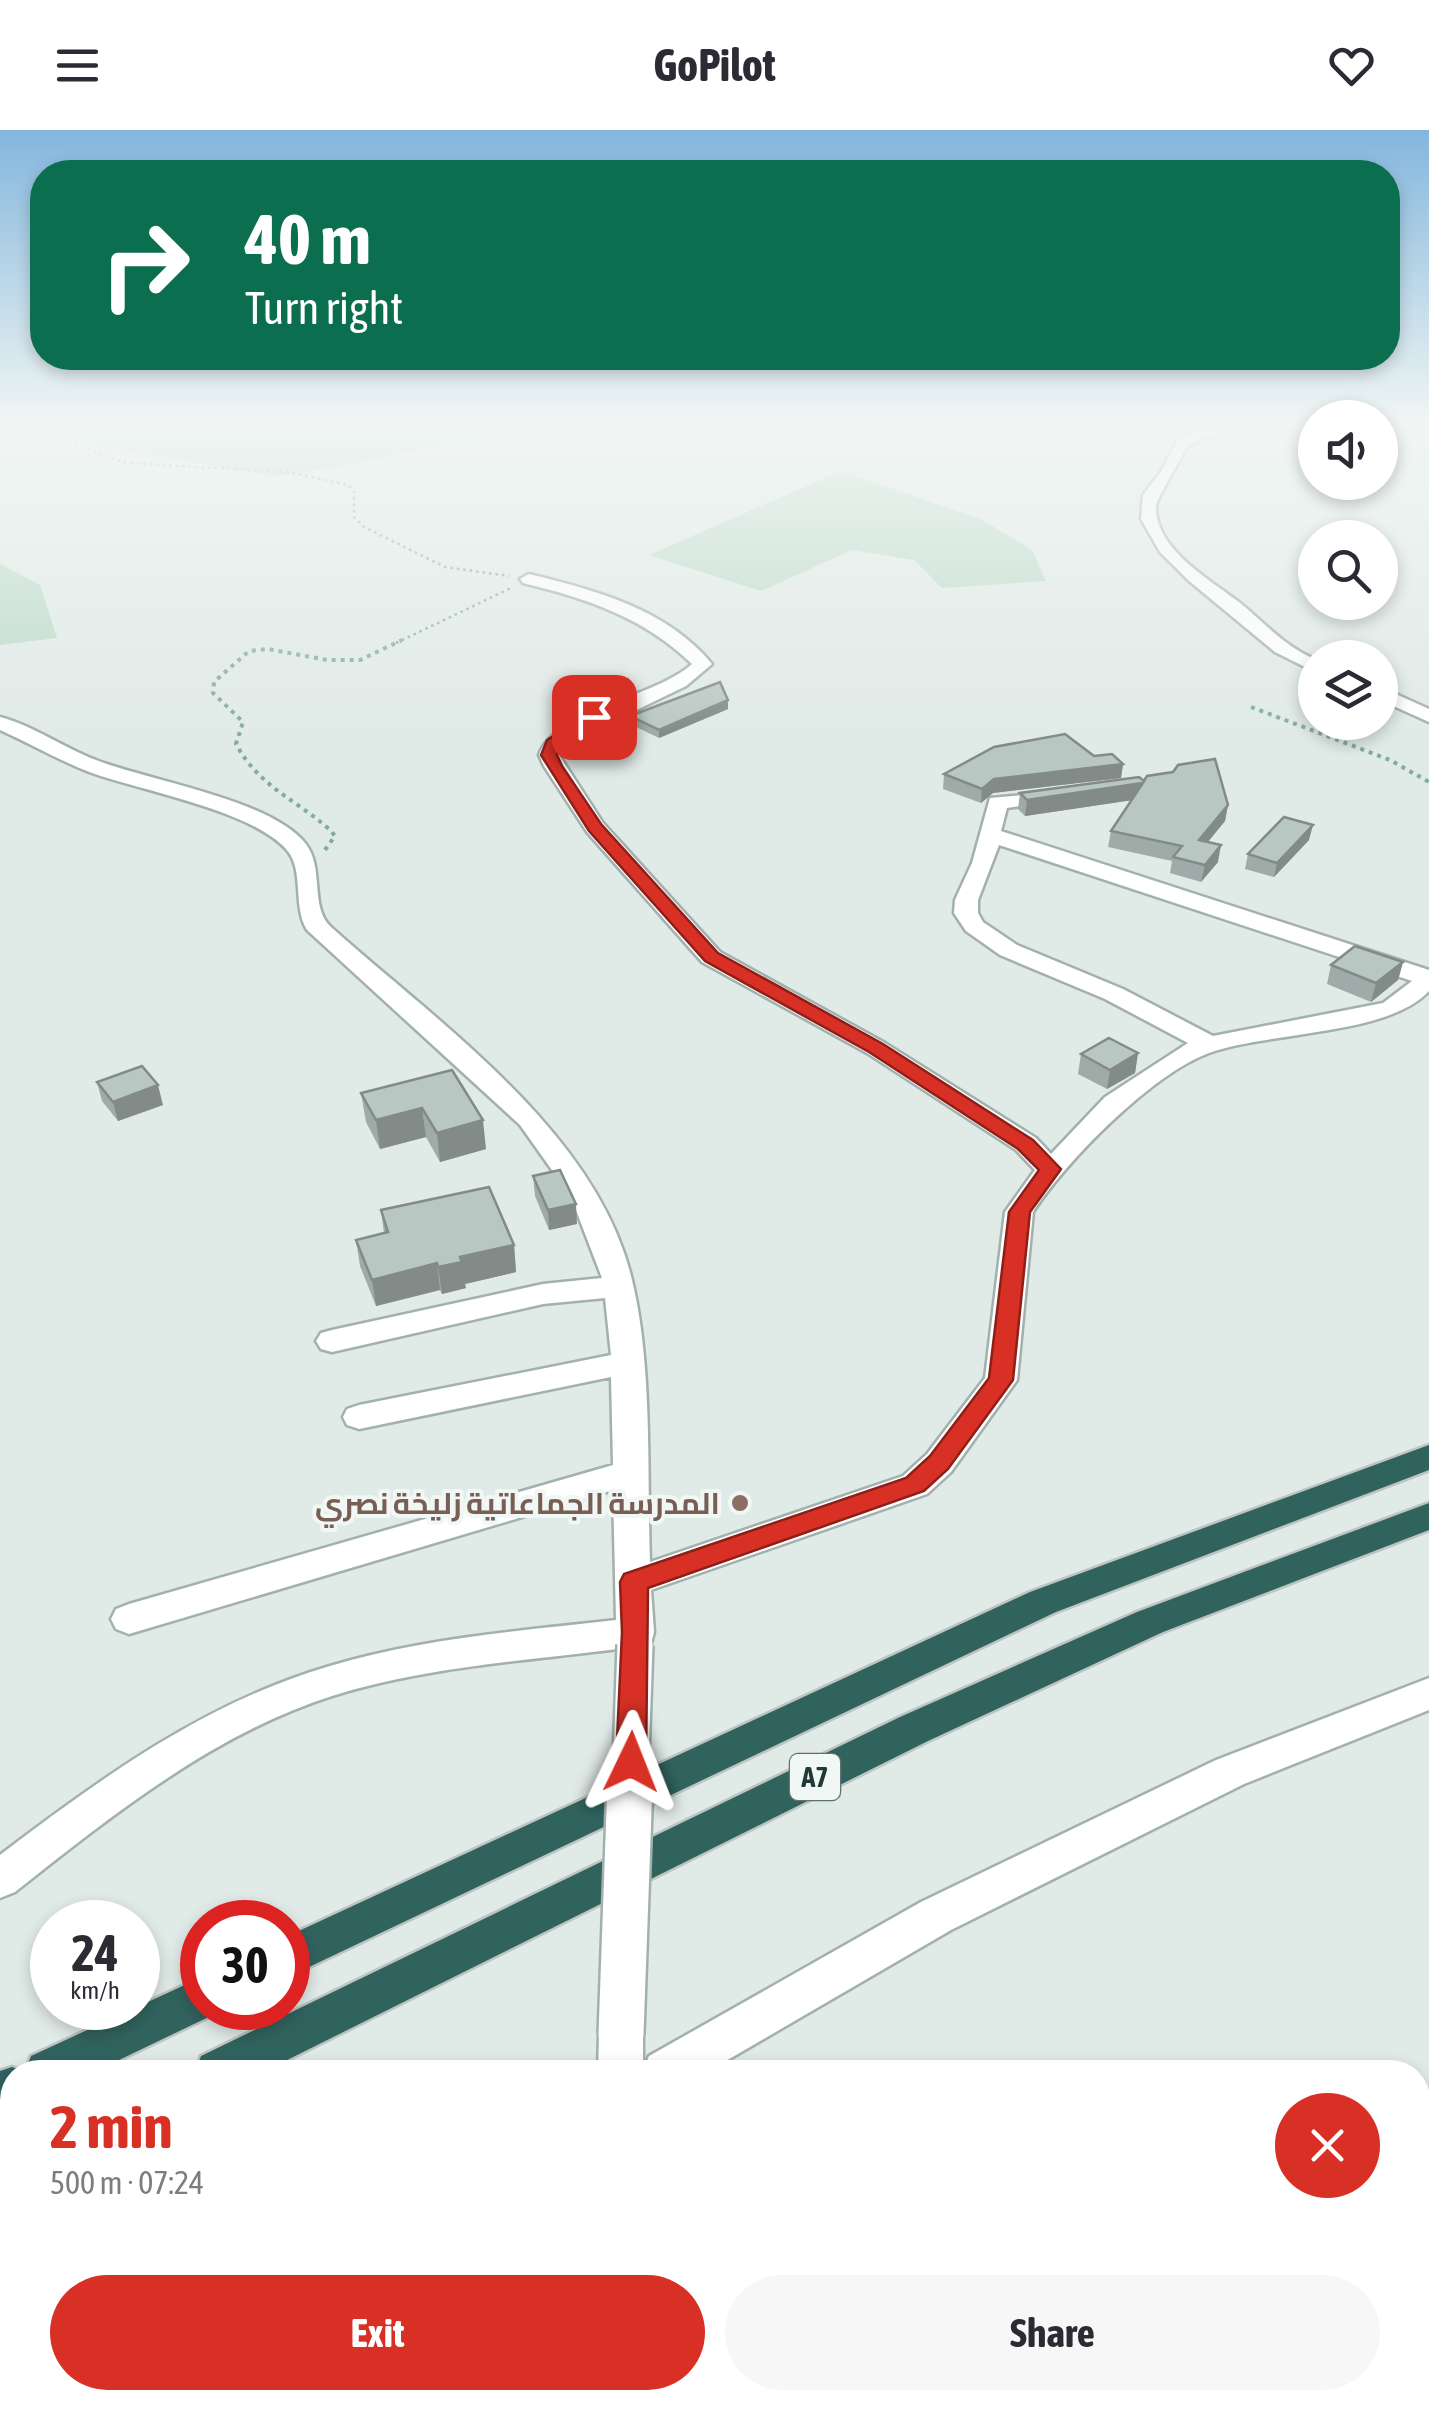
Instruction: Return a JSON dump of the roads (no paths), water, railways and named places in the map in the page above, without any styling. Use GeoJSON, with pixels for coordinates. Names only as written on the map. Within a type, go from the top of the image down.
{"type":"FeatureCollection","features":[{"type":"Feature","properties":{"kind":"highway","name":"A7"},"geometry":{"type":"LineString","coordinates":[[310,1947],[1044,1602],[1429,1458]]}},
{"type":"Feature","properties":{"kind":"highway","name":"A7"},"geometry":{"type":"LineString","coordinates":[[241,2060],[914,1729],[1150,1622],[1429,1516]]}},
{"type":"Feature","properties":{"kind":"highway"},"geometry":{"type":"LineString","coordinates":[[72,2060],[180,2009]]}},
{"type":"Feature","properties":{"kind":"street"},"geometry":{"type":"LineString","coordinates":[[1151,526],[1190,572],[1284,654],[1298,659]]}},
{"type":"Feature","properties":{"kind":"street"},"geometry":{"type":"LineString","coordinates":[[530,579],[574,589],[636,612],[703,664],[700,670],[677,683],[594,717],[553,743],[549,755],[562,782],[595,827],[711,957],[876,1048],[1026,1144],[1050,1169]]}},
{"type":"Feature","properties":{"kind":"street"},"geometry":{"type":"LineString","coordinates":[[1398,701],[1429,716]]}},
{"type":"Feature","properties":{"kind":"street"},"geometry":{"type":"LineString","coordinates":[[0,724],[94,767],[194,796],[291,840],[305,860],[306,909],[315,925],[530,1118],[586,1196],[618,1287],[626,1334],[636,1638],[620,2053]]}},
{"type":"Feature","properties":{"kind":"street"},"geometry":{"type":"LineString","coordinates":[[1090,790],[1000,801],[965,910],[976,929],[1016,954],[1109,992],[1210,1045]]}},
{"type":"Feature","properties":{"kind":"street"},"geometry":{"type":"LineString","coordinates":[[634,1582],[915,1484],[939,1463],[1000,1380],[1020,1212],[1050,1169],[1114,1103],[1196,1049],[1390,1009],[1410,998],[1429,977],[990,835]]}},
{"type":"Feature","properties":{"kind":"street"},"geometry":{"type":"LineString","coordinates":[[332,1341],[543,1294],[618,1287]]}},
{"type":"Feature","properties":{"kind":"street"},"geometry":{"type":"LineString","coordinates":[[359,1417],[625,1362]]}},
{"type":"Feature","properties":{"kind":"street"},"geometry":{"type":"LineString","coordinates":[[129,1619],[629,1473]]}},
{"type":"Feature","properties":{"kind":"street"},"geometry":{"type":"LineString","coordinates":[[0,1878],[150,1769],[285,1697],[394,1665],[636,1638]]}},
{"type":"Feature","properties":{"kind":"street"},"geometry":{"type":"LineString","coordinates":[[686,2060],[971,1898],[1230,1772],[1429,1694]]}},
{"type":"Feature","properties":{"kind":"place","name":"المدرسة الجماعاتية زليخة نصري"},"geometry":{"type":"Point","coordinates":[740,1503]}}]}
